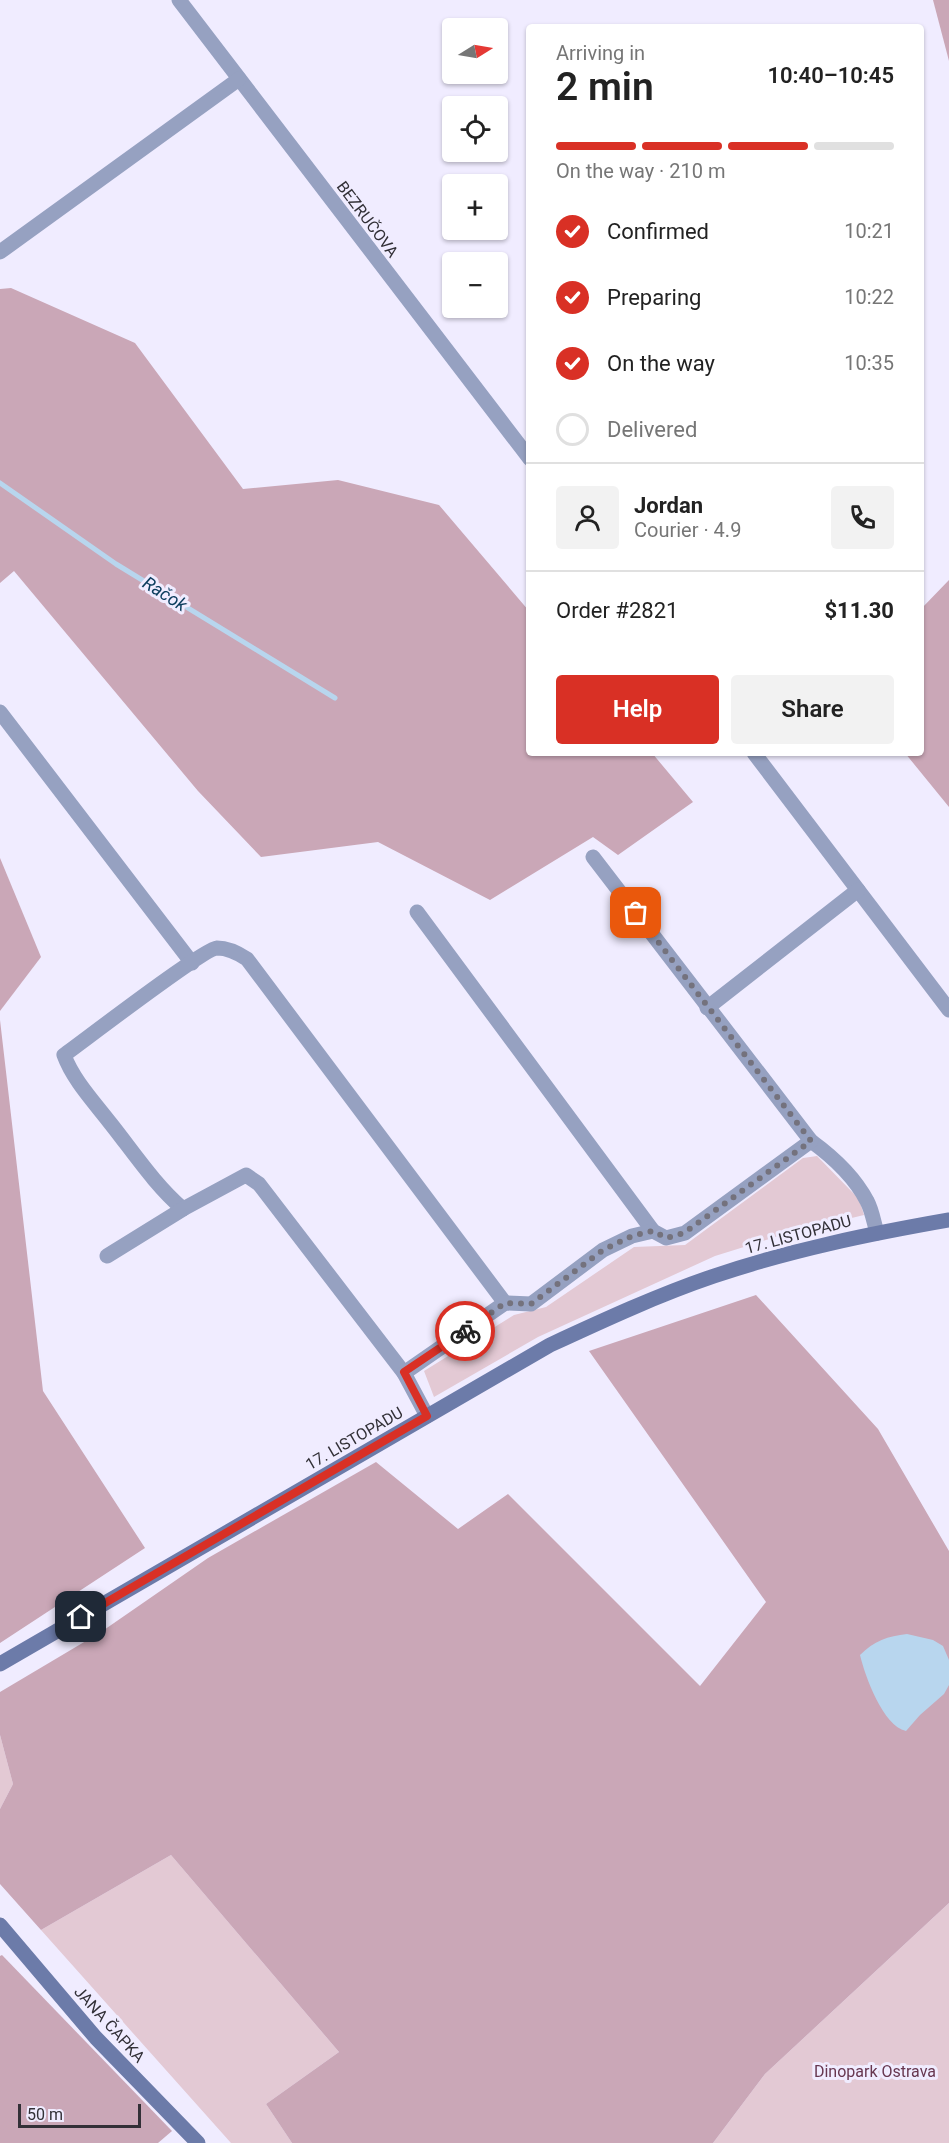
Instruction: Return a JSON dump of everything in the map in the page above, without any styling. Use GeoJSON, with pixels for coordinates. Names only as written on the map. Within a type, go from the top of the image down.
{"type":"FeatureCollection","features":[{"type":"Feature","properties":{"kind":"main road","name":"17. LISTOPADU"},"geometry":{"type":"LineString","coordinates":[[0,1664],[550,1345],[671,1292],[761,1262],[827,1244],[949,1220]]}},
{"type":"Feature","properties":{"kind":"main road","name":"JANA ČAPKA"},"geometry":{"type":"LineString","coordinates":[[0,1925],[96,2038],[198,2143]]}},
{"type":"Feature","properties":{"kind":"street","name":"BEZRUČOVA"},"geometry":{"type":"LineString","coordinates":[[179,0],[526,454]]}},
{"type":"Feature","properties":{"kind":"street"},"geometry":{"type":"LineString","coordinates":[[0,252],[239,79]]}},
{"type":"Feature","properties":{"kind":"street"},"geometry":{"type":"LineString","coordinates":[[0,712],[192,963]]}},
{"type":"Feature","properties":{"kind":"street"},"geometry":{"type":"LineString","coordinates":[[756,756],[949,1010]]}},
{"type":"Feature","properties":{"kind":"street"},"geometry":{"type":"LineString","coordinates":[[593,857],[811,1141],[835,1158],[856,1184],[868,1202],[877,1233]]}},
{"type":"Feature","properties":{"kind":"street"},"geometry":{"type":"LineString","coordinates":[[707,1008],[858,890]]}},
{"type":"Feature","properties":{"kind":"street"},"geometry":{"type":"LineString","coordinates":[[417,912],[653,1231],[666,1238],[684,1233],[811,1141]]}},
{"type":"Feature","properties":{"kind":"street"},"geometry":{"type":"LineString","coordinates":[[183,1209],[167,1196],[93,1101],[68,1065],[64,1055],[216,948],[236,951],[247,960],[505,1303]]}},
{"type":"Feature","properties":{"kind":"street"},"geometry":{"type":"LineString","coordinates":[[107,1256],[183,1209],[246,1175],[259,1184],[404,1372],[427,1416]]}},
{"type":"Feature","properties":{"kind":"street"},"geometry":{"type":"LineString","coordinates":[[404,1372],[505,1303],[531,1304],[603,1250],[632,1236],[653,1231]]}},
{"type":"Feature","properties":{"kind":"green space"},"geometry":{"type":"Polygon","coordinates":[[[817,1156],[859,1199],[864,1215],[782,1235],[715,1256],[538,1337],[434,1397],[424,1371],[514,1315],[546,1307],[634,1247],[685,1245],[803,1158],[817,1156]]]}},
{"type":"Feature","properties":{"kind":"green space"},"geometry":{"type":"Polygon","coordinates":[[[0,1735],[13,1784],[0,1809],[0,1735]]]}},
{"type":"Feature","properties":{"kind":"green space"},"geometry":{"type":"Polygon","coordinates":[[[171,1855],[339,2052],[266,2104],[292,2143],[231,2143],[41,1930],[171,1855]]]}},
{"type":"Feature","properties":{"kind":"green space","name":"Dinopark Ostrava"},"geometry":{"type":"Polygon","coordinates":[[[949,1903],[949,2143],[713,2143],[765,2074],[949,1903]]]}},
{"type":"Feature","properties":{"kind":"shaded area"},"geometry":{"type":"Polygon","coordinates":[[[933,0],[949,0],[949,61],[933,0]]]}},
{"type":"Feature","properties":{"kind":"shaded area"},"geometry":{"type":"Polygon","coordinates":[[[11,288],[135,343],[243,489],[338,480],[439,505],[526,607],[526,756],[655,756],[693,802],[618,855],[593,837],[490,900],[378,842],[261,857],[198,791],[14,571],[0,583],[0,289],[11,288]]]}},
{"type":"Feature","properties":{"kind":"shaded area"},"geometry":{"type":"Polygon","coordinates":[[[949,580],[949,807],[907,756],[924,756],[924,606],[949,580]]]}},
{"type":"Feature","properties":{"kind":"shaded area"},"geometry":{"type":"Polygon","coordinates":[[[0,858],[41,957],[0,1011],[0,858]]]}},
{"type":"Feature","properties":{"kind":"shaded area"},"geometry":{"type":"Polygon","coordinates":[[[0,1020],[43,1391],[145,1548],[0,1643],[0,1020]]]}},
{"type":"Feature","properties":{"kind":"shaded area"},"geometry":{"type":"Polygon","coordinates":[[[756,1295],[878,1429],[949,1551],[949,1903],[765,2074],[713,2143],[292,2143],[266,2104],[339,2052],[171,1855],[41,1930],[0,1884],[0,1809],[13,1784],[0,1735],[0,1692],[101,1632],[208,1558],[376,1462],[458,1529],[508,1494],[700,1686],[766,1602],[589,1351],[756,1295]]]}},
{"type":"Feature","properties":{"kind":"shaded area"},"geometry":{"type":"Polygon","coordinates":[[[2,1955],[172,2131],[158,2143],[0,2143],[0,1956],[2,1955]]]}},
{"type":"Feature","properties":{"kind":"water"},"geometry":{"type":"Polygon","coordinates":[[[907,1634],[933,1640],[943,1646],[949,1660],[949,1685],[944,1694],[906,1731],[890,1720],[876,1699],[860,1655],[882,1640],[907,1634]]]}},
{"type":"Feature","properties":{"kind":"waterway","name":"Račok"},"geometry":{"type":"LineString","coordinates":[[0,483],[116,564],[335,698]]}},
{"type":"Feature","properties":{"kind":"way so far"},"geometry":{"type":"LineString","coordinates":[[465,1331],[505,1303],[531,1304],[603,1250],[632,1236],[653,1231],[666,1238],[684,1233],[811,1141],[636,913]]}},
{"type":"Feature","properties":{"kind":"route"},"geometry":{"type":"LineString","coordinates":[[81,1617],[427,1416],[404,1372],[465,1331]]}}]}
